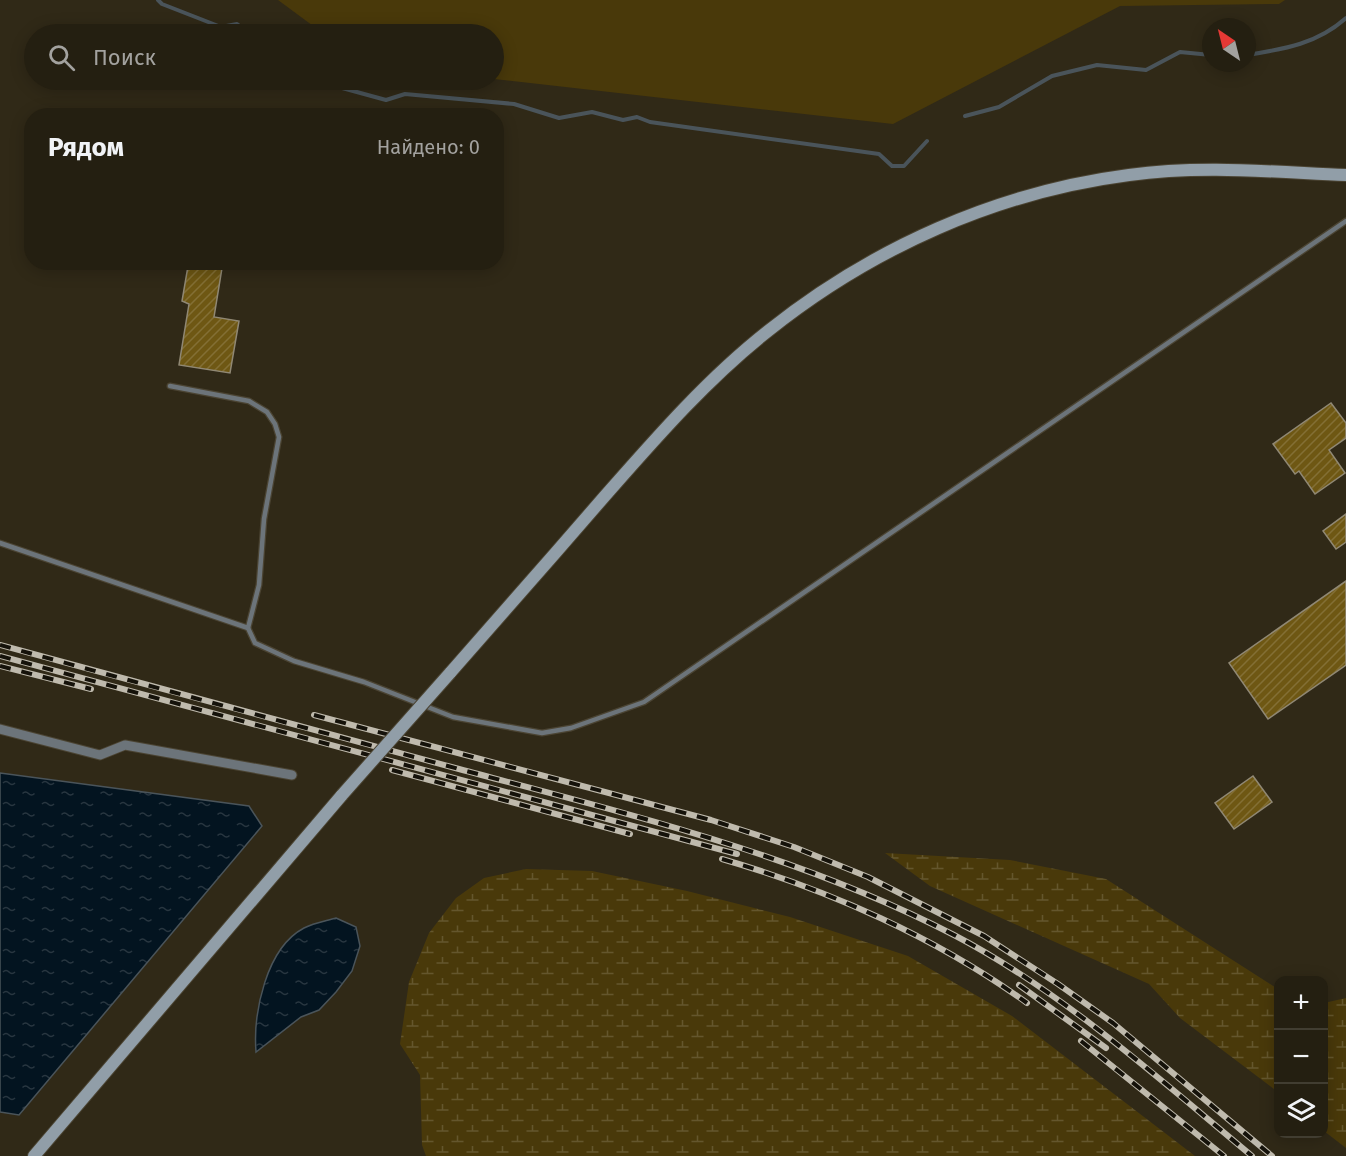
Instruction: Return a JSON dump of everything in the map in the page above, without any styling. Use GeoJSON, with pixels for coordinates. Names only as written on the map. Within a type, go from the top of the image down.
{"type":"FeatureCollection","features":[{"type":"Feature","properties":{"kind":"main road"},"geometry":{"type":"LineString","coordinates":[[34,1156],[342,795],[651,444],[727,368],[808,301],[888,252],[991,207],[1088,181],[1176,170],[1228,168],[1346,175]]}},
{"type":"Feature","properties":{"kind":"street"},"geometry":{"type":"LineString","coordinates":[[0,729],[100,755],[125,746],[292,775]]}},
{"type":"Feature","properties":{"kind":"lane"},"geometry":{"type":"LineString","coordinates":[[170,386],[249,401],[267,412],[275,424],[279,437],[264,519],[259,585],[248,628],[255,643],[294,661],[364,682],[453,717],[542,733],[571,728],[644,702],[1346,221]]}},
{"type":"Feature","properties":{"kind":"lane"},"geometry":{"type":"LineString","coordinates":[[0,543],[248,628]]}},
{"type":"Feature","properties":{"kind":"green space"},"geometry":{"type":"Polygon","coordinates":[[[278,0],[1285,0],[1279,4],[1120,6],[893,124],[504,80],[504,24],[310,24],[278,0]]]}},
{"type":"Feature","properties":{"kind":"green space"},"geometry":{"type":"Polygon","coordinates":[[[885,853],[1010,860],[1106,879],[1274,986],[1274,1089],[1180,1018],[1149,984],[930,886],[885,853]]]}},
{"type":"Feature","properties":{"kind":"green space"},"geometry":{"type":"Polygon","coordinates":[[[526,869],[592,871],[687,891],[790,917],[908,956],[1012,1016],[1195,1156],[426,1156],[422,1145],[420,1075],[400,1044],[409,982],[429,933],[456,898],[484,878],[526,869]]]}},
{"type":"Feature","properties":{"kind":"green space"},"geometry":{"type":"Polygon","coordinates":[[[1346,998],[1346,1148],[1328,1134],[1328,1002],[1346,998]]]}},
{"type":"Feature","properties":{"kind":"water"},"geometry":{"type":"Polygon","coordinates":[[[0,773],[249,806],[262,826],[19,1115],[0,1112],[0,773]]]}},
{"type":"Feature","properties":{"kind":"water"},"geometry":{"type":"Polygon","coordinates":[[[336,918],[356,927],[360,946],[352,971],[319,1010],[301,1017],[256,1052],[260,1001],[271,966],[280,950],[291,937],[304,928],[336,918]]]}},
{"type":"Feature","properties":{"kind":"building"},"geometry":{"type":"Polygon","coordinates":[[[187,270],[222,270],[214,317],[239,321],[230,373],[179,365],[189,304],[182,301],[187,270]]]}},
{"type":"Feature","properties":{"kind":"building"},"geometry":{"type":"Polygon","coordinates":[[[1331,403],[1346,423],[1346,438],[1329,450],[1345,473],[1315,494],[1299,471],[1295,474],[1273,444],[1331,403]]]}},
{"type":"Feature","properties":{"kind":"building"},"geometry":{"type":"Polygon","coordinates":[[[1346,514],[1346,542],[1336,549],[1323,531],[1346,514]]]}},
{"type":"Feature","properties":{"kind":"building"},"geometry":{"type":"Polygon","coordinates":[[[1346,581],[1346,665],[1268,719],[1229,663],[1346,581]]]}},
{"type":"Feature","properties":{"kind":"building"},"geometry":{"type":"Polygon","coordinates":[[[1253,776],[1272,802],[1234,829],[1215,803],[1253,776]]]}},
{"type":"Feature","properties":{"kind":"waterway"},"geometry":{"type":"LineString","coordinates":[[158,0],[162,4],[213,24]]}},
{"type":"Feature","properties":{"kind":"waterway"},"geometry":{"type":"LineString","coordinates":[[1256,53],[1287,48],[1312,40],[1346,18]]}},
{"type":"Feature","properties":{"kind":"waterway"},"geometry":{"type":"LineString","coordinates":[[965,116],[999,107],[1052,76],[1097,65],[1146,70],[1180,52],[1202,54]]}},
{"type":"Feature","properties":{"kind":"waterway"},"geometry":{"type":"LineString","coordinates":[[350,90],[386,100],[405,94],[514,104],[559,118],[592,112],[623,120],[637,117],[650,122],[879,154],[892,166],[904,166],[927,141]]}},
{"type":"Feature","properties":{"kind":"railway"},"geometry":{"type":"LineString","coordinates":[[0,645],[648,820],[711,838],[834,881],[895,906],[954,935],[1033,983],[1109,1038],[1252,1156]]}},
{"type":"Feature","properties":{"kind":"railway"},"geometry":{"type":"LineString","coordinates":[[0,656],[737,854]]}},
{"type":"Feature","properties":{"kind":"railway"},"geometry":{"type":"LineString","coordinates":[[0,666],[91,689]]}},
{"type":"Feature","properties":{"kind":"railway"},"geometry":{"type":"LineString","coordinates":[[314,715],[711,820],[794,847],[868,877],[984,936],[1058,984],[1113,1023],[1272,1156]]}},
{"type":"Feature","properties":{"kind":"railway"},"geometry":{"type":"LineString","coordinates":[[392,770],[630,834]]}},
{"type":"Feature","properties":{"kind":"railway"},"geometry":{"type":"LineString","coordinates":[[722,859],[802,885],[881,918],[956,957],[1027,1003]]}},
{"type":"Feature","properties":{"kind":"railway"},"geometry":{"type":"LineString","coordinates":[[1019,985],[1106,1048]]}},
{"type":"Feature","properties":{"kind":"railway"},"geometry":{"type":"LineString","coordinates":[[1081,1041],[1224,1156]]}}]}
